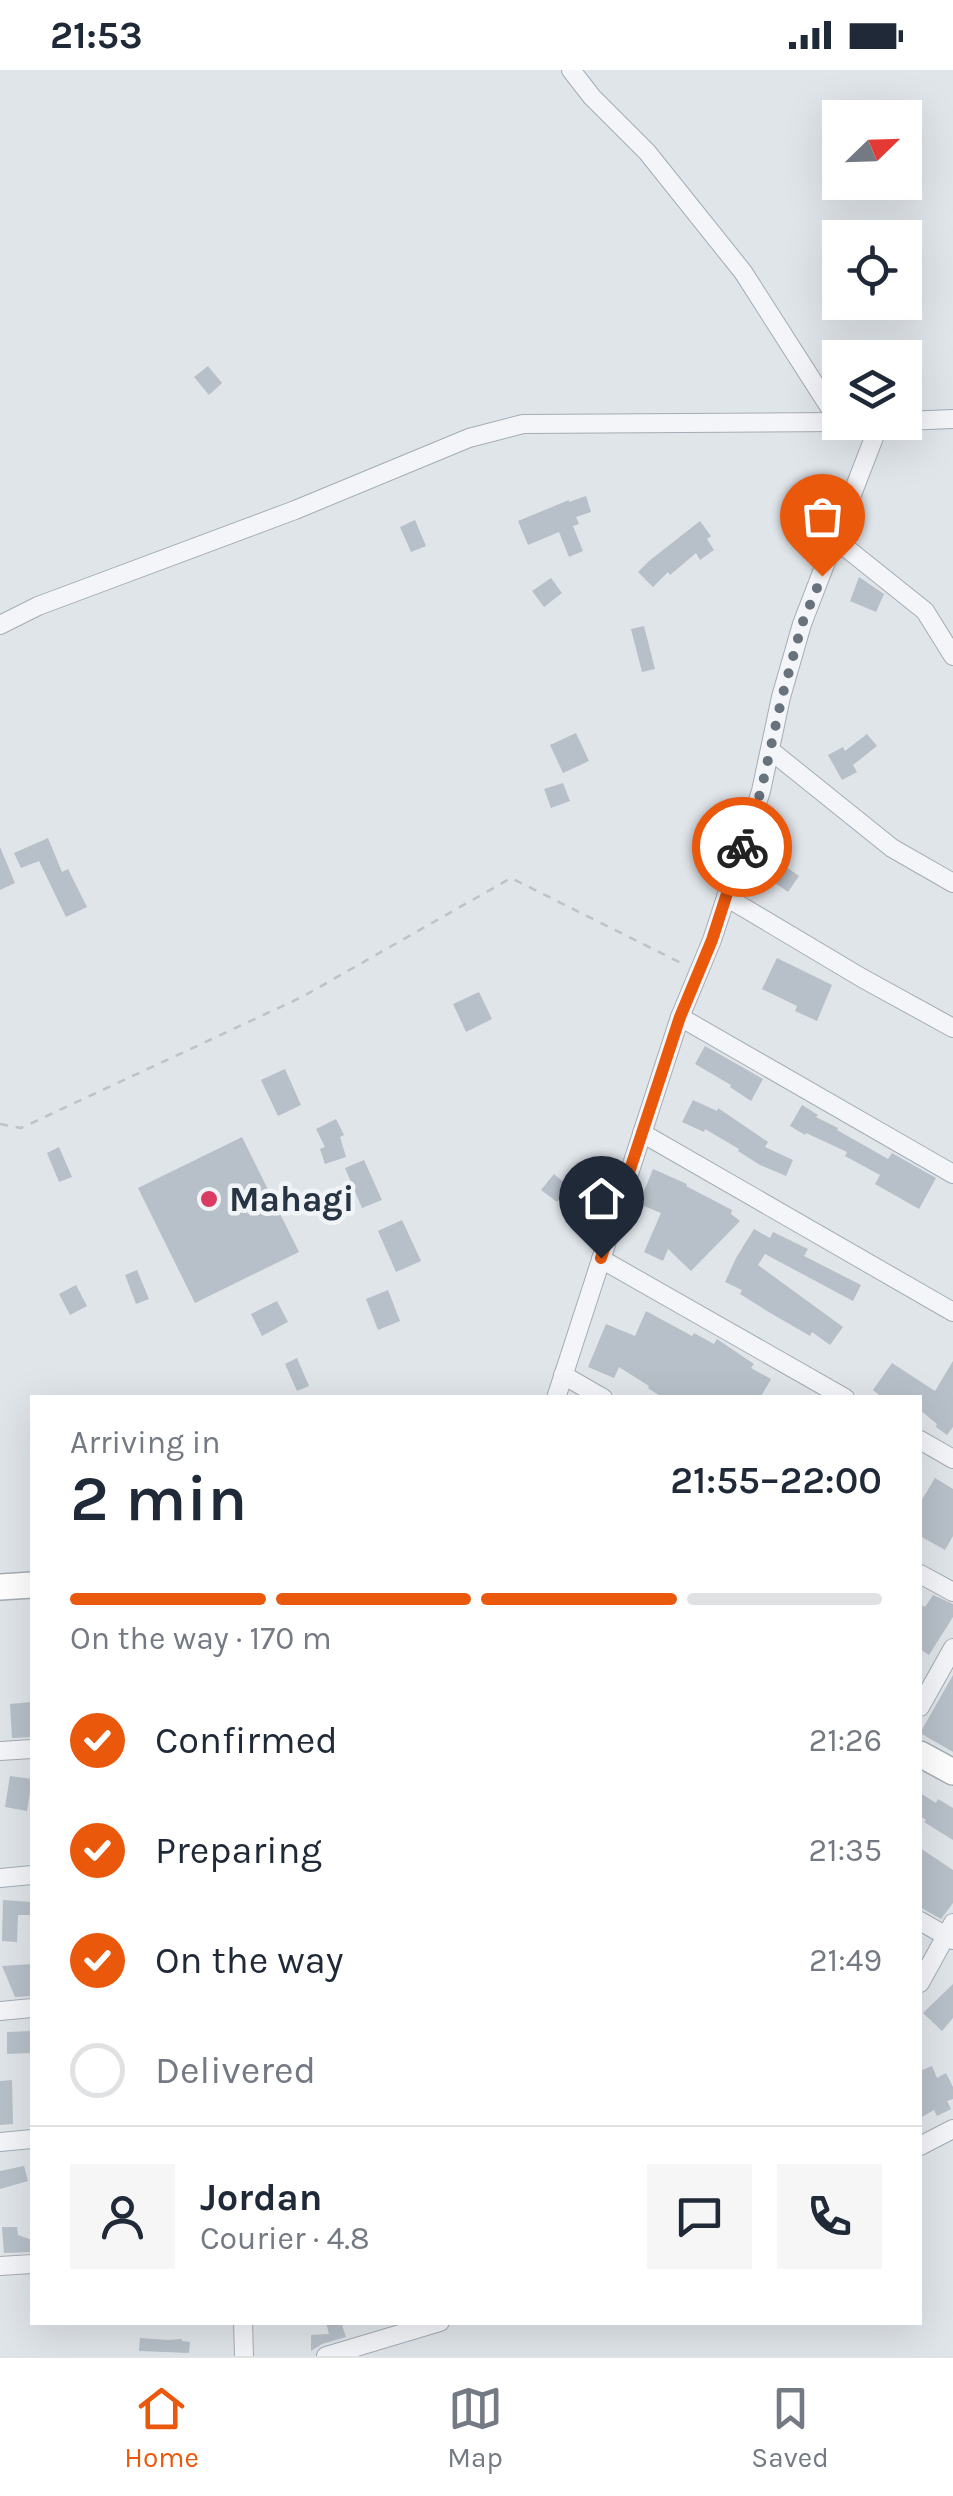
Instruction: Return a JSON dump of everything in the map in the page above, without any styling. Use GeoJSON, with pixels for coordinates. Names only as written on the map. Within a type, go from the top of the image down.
{"type":"FeatureCollection","features":[{"type":"Feature","properties":{"kind":"main road"},"geometry":{"type":"LineString","coordinates":[[0,1587],[30,1586]]}},
{"type":"Feature","properties":{"kind":"main road"},"geometry":{"type":"LineString","coordinates":[[922,1755],[953,1772]]}},
{"type":"Feature","properties":{"kind":"street"},"geometry":{"type":"LineString","coordinates":[[570,70],[647,152],[742,272],[822,394]]}},
{"type":"Feature","properties":{"kind":"street"},"geometry":{"type":"LineString","coordinates":[[922,421],[953,420]]}},
{"type":"Feature","properties":{"kind":"street"},"geometry":{"type":"LineString","coordinates":[[0,625],[38,606],[295,510],[468,438],[524,424],[822,422]]}},
{"type":"Feature","properties":{"kind":"street"},"geometry":{"type":"LineString","coordinates":[[557,1395],[680,1017],[712,940],[761,791],[802,624],[873,440]]}},
{"type":"Feature","properties":{"kind":"street"},"geometry":{"type":"LineString","coordinates":[[835,539],[925,611],[953,656]]}},
{"type":"Feature","properties":{"kind":"street"},"geometry":{"type":"LineString","coordinates":[[770,750],[892,848],[953,883]]}},
{"type":"Feature","properties":{"kind":"street"},"geometry":{"type":"LineString","coordinates":[[726,897],[953,1028]]}},
{"type":"Feature","properties":{"kind":"street"},"geometry":{"type":"LineString","coordinates":[[680,1017],[953,1174]]}},
{"type":"Feature","properties":{"kind":"street"},"geometry":{"type":"LineString","coordinates":[[642,1133],[953,1312]]}},
{"type":"Feature","properties":{"kind":"street"},"geometry":{"type":"LineString","coordinates":[[601,1258],[840,1395]]}},
{"type":"Feature","properties":{"kind":"street"},"geometry":{"type":"LineString","coordinates":[[563,1375],[598,1395]]}},
{"type":"Feature","properties":{"kind":"street"},"geometry":{"type":"LineString","coordinates":[[922,1441],[953,1459]]}},
{"type":"Feature","properties":{"kind":"street"},"geometry":{"type":"LineString","coordinates":[[922,1575],[953,1592]]}},
{"type":"Feature","properties":{"kind":"street"},"geometry":{"type":"LineString","coordinates":[[922,1703],[953,1648]]}},
{"type":"Feature","properties":{"kind":"street"},"geometry":{"type":"LineString","coordinates":[[0,1751],[30,1749]]}},
{"type":"Feature","properties":{"kind":"street"},"geometry":{"type":"LineString","coordinates":[[0,1878],[30,1875]]}},
{"type":"Feature","properties":{"kind":"street"},"geometry":{"type":"LineString","coordinates":[[922,1923],[951,1933],[922,1981]]}},
{"type":"Feature","properties":{"kind":"street"},"geometry":{"type":"LineString","coordinates":[[0,2011],[30,2008]]}},
{"type":"Feature","properties":{"kind":"street"},"geometry":{"type":"LineString","coordinates":[[922,2145],[953,2129]]}},
{"type":"Feature","properties":{"kind":"street"},"geometry":{"type":"LineString","coordinates":[[0,2142],[30,2139]]}},
{"type":"Feature","properties":{"kind":"street"},"geometry":{"type":"LineString","coordinates":[[0,2266],[30,2264]]}},
{"type":"Feature","properties":{"kind":"street"},"geometry":{"type":"LineString","coordinates":[[243,2325],[244,2356]]}},
{"type":"Feature","properties":{"kind":"street"},"geometry":{"type":"LineString","coordinates":[[326,2356],[430,2325]]}},
{"type":"Feature","properties":{"kind":"path"},"geometry":{"type":"LineString","coordinates":[[0,1124],[21,1128],[302,997],[511,878],[698,972]]}},
{"type":"Feature","properties":{"kind":"building"},"geometry":{"type":"Polygon","coordinates":[[[208,366],[222,383],[209,395],[194,377],[208,366]]]}},
{"type":"Feature","properties":{"kind":"building"},"geometry":{"type":"Polygon","coordinates":[[[586,496],[591,512],[576,517],[579,524],[573,526],[583,551],[569,557],[559,532],[528,545],[518,521],[586,496]]]}},
{"type":"Feature","properties":{"kind":"building"},"geometry":{"type":"Polygon","coordinates":[[[415,520],[426,546],[411,552],[400,527],[415,520]]]}},
{"type":"Feature","properties":{"kind":"building"},"geometry":{"type":"Polygon","coordinates":[[[700,521],[711,536],[707,539],[714,550],[700,560],[696,553],[653,587],[638,572],[700,521]]]}},
{"type":"Feature","properties":{"kind":"building"},"geometry":{"type":"Polygon","coordinates":[[[859,577],[884,594],[876,612],[850,601],[859,577]]]}},
{"type":"Feature","properties":{"kind":"building"},"geometry":{"type":"Polygon","coordinates":[[[551,578],[562,593],[544,607],[532,591],[551,578]]]}},
{"type":"Feature","properties":{"kind":"building"},"geometry":{"type":"Polygon","coordinates":[[[644,626],[655,669],[642,672],[631,629],[644,626]]]}},
{"type":"Feature","properties":{"kind":"building"},"geometry":{"type":"Polygon","coordinates":[[[576,733],[589,761],[563,773],[550,745],[576,733]]]}},
{"type":"Feature","properties":{"kind":"building"},"geometry":{"type":"Polygon","coordinates":[[[867,734],[877,746],[853,765],[857,772],[842,780],[828,755],[843,747],[845,751],[867,734]]]}},
{"type":"Feature","properties":{"kind":"building"},"geometry":{"type":"Polygon","coordinates":[[[563,783],[570,801],[551,808],[544,789],[563,783]]]}},
{"type":"Feature","properties":{"kind":"building"},"geometry":{"type":"Polygon","coordinates":[[[48,838],[62,872],[68,869],[87,907],[66,917],[39,861],[21,868],[14,853],[48,838]]]}},
{"type":"Feature","properties":{"kind":"building"},"geometry":{"type":"Polygon","coordinates":[[[0,847],[15,883],[0,890],[0,847]]]}},
{"type":"Feature","properties":{"kind":"building"},"geometry":{"type":"Polygon","coordinates":[[[779,862],[799,876],[788,892],[768,878],[779,862]]]}},
{"type":"Feature","properties":{"kind":"building"},"geometry":{"type":"Polygon","coordinates":[[[777,958],[832,985],[817,1021],[762,989],[777,958]]]}},
{"type":"Feature","properties":{"kind":"building"},"geometry":{"type":"Polygon","coordinates":[[[479,992],[492,1019],[466,1032],[453,1004],[479,992]]]}},
{"type":"Feature","properties":{"kind":"building"},"geometry":{"type":"Polygon","coordinates":[[[705,1046],[763,1079],[751,1101],[695,1064],[705,1046]]]}},
{"type":"Feature","properties":{"kind":"building"},"geometry":{"type":"Polygon","coordinates":[[[285,1069],[301,1105],[278,1116],[261,1080],[285,1069]]]}},
{"type":"Feature","properties":{"kind":"building"},"geometry":{"type":"Polygon","coordinates":[[[693,1100],[717,1111],[718,1108],[768,1142],[765,1147],[793,1160],[786,1176],[760,1165],[705,1129],[704,1132],[682,1122],[693,1100]]]}},
{"type":"Feature","properties":{"kind":"building"},"geometry":{"type":"Polygon","coordinates":[[[802,1105],[888,1159],[892,1153],[936,1178],[919,1209],[875,1184],[880,1175],[845,1156],[847,1152],[790,1126],[802,1105]]]}},
{"type":"Feature","properties":{"kind":"building"},"geometry":{"type":"Polygon","coordinates":[[[336,1119],[344,1135],[340,1137],[346,1157],[325,1164],[320,1149],[325,1147],[316,1129],[336,1119]]]}},
{"type":"Feature","properties":{"kind":"building"},"geometry":{"type":"Polygon","coordinates":[[[242,1137],[299,1252],[195,1303],[138,1188],[242,1137]]]}},
{"type":"Feature","properties":{"kind":"building"},"geometry":{"type":"Polygon","coordinates":[[[59,1147],[72,1177],[59,1182],[47,1153],[59,1147]]]}},
{"type":"Feature","properties":{"kind":"building"},"geometry":{"type":"Polygon","coordinates":[[[364,1160],[382,1200],[362,1208],[345,1168],[364,1160]]]}},
{"type":"Feature","properties":{"kind":"building"},"geometry":{"type":"Polygon","coordinates":[[[653,1169],[732,1210],[731,1214],[740,1221],[691,1271],[668,1249],[663,1261],[644,1252],[661,1213],[639,1204],[653,1169]]]}},
{"type":"Feature","properties":{"kind":"building"},"geometry":{"type":"Polygon","coordinates":[[[554,1174],[569,1187],[557,1202],[541,1190],[554,1174]]]}},
{"type":"Feature","properties":{"kind":"building"},"geometry":{"type":"Polygon","coordinates":[[[402,1220],[421,1261],[396,1272],[378,1231],[402,1220]]]}},
{"type":"Feature","properties":{"kind":"building"},"geometry":{"type":"Polygon","coordinates":[[[754,1229],[770,1238],[773,1232],[808,1249],[804,1256],[861,1285],[853,1301],[765,1254],[758,1265],[843,1327],[830,1345],[767,1311],[740,1294],[742,1290],[725,1282],[754,1229]]]}},
{"type":"Feature","properties":{"kind":"building"},"geometry":{"type":"Polygon","coordinates":[[[137,1270],[149,1299],[136,1304],[125,1275],[137,1270]]]}},
{"type":"Feature","properties":{"kind":"building"},"geometry":{"type":"Polygon","coordinates":[[[76,1285],[87,1306],[70,1315],[59,1294],[76,1285]]]}},
{"type":"Feature","properties":{"kind":"building"},"geometry":{"type":"Polygon","coordinates":[[[388,1290],[400,1321],[378,1330],[366,1299],[388,1290]]]}},
{"type":"Feature","properties":{"kind":"building"},"geometry":{"type":"Polygon","coordinates":[[[277,1301],[288,1322],[262,1336],[251,1314],[277,1301]]]}},
{"type":"Feature","properties":{"kind":"building"},"geometry":{"type":"Polygon","coordinates":[[[646,1311],[692,1336],[694,1333],[714,1344],[717,1339],[754,1364],[751,1368],[771,1379],[762,1395],[658,1395],[619,1367],[614,1378],[588,1367],[606,1324],[635,1336],[646,1311]]]}},
{"type":"Feature","properties":{"kind":"building"},"geometry":{"type":"Polygon","coordinates":[[[297,1358],[309,1386],[297,1391],[285,1364],[297,1358]]]}},
{"type":"Feature","properties":{"kind":"building"},"geometry":{"type":"Polygon","coordinates":[[[953,1361],[953,1427],[947,1435],[922,1412],[922,1395],[879,1395],[873,1390],[892,1363],[935,1391],[953,1361]]]}},
{"type":"Feature","properties":{"kind":"building"},"geometry":{"type":"Polygon","coordinates":[[[935,1478],[953,1489],[953,1536],[945,1550],[922,1537],[922,1500],[935,1478]]]}},
{"type":"Feature","properties":{"kind":"building"},"geometry":{"type":"Polygon","coordinates":[[[933,1595],[953,1604],[953,1617],[929,1655],[922,1650],[922,1605],[925,1607],[933,1595]]]}},
{"type":"Feature","properties":{"kind":"building"},"geometry":{"type":"Polygon","coordinates":[[[953,1675],[953,1752],[922,1734],[953,1675]]]}},
{"type":"Feature","properties":{"kind":"building"},"geometry":{"type":"Polygon","coordinates":[[[30,1702],[30,1737],[12,1738],[10,1704],[30,1702]]]}},
{"type":"Feature","properties":{"kind":"building"},"geometry":{"type":"Polygon","coordinates":[[[10,1776],[30,1779],[27,1811],[5,1807],[10,1776]]]}},
{"type":"Feature","properties":{"kind":"building"},"geometry":{"type":"Polygon","coordinates":[[[922,1794],[953,1808],[953,1840],[924,1822],[922,1817],[922,1794]]]}},
{"type":"Feature","properties":{"kind":"building"},"geometry":{"type":"Polygon","coordinates":[[[922,1849],[953,1870],[953,1903],[941,1919],[922,1908],[922,1849]]]}},
{"type":"Feature","properties":{"kind":"building"},"geometry":{"type":"Polygon","coordinates":[[[3,1900],[30,1902],[30,1915],[18,1915],[17,1942],[2,1941],[3,1900]]]}},
{"type":"Feature","properties":{"kind":"building"},"geometry":{"type":"Polygon","coordinates":[[[30,1964],[30,1996],[15,1997],[2,1966],[30,1964]]]}},
{"type":"Feature","properties":{"kind":"building"},"geometry":{"type":"Polygon","coordinates":[[[953,1984],[953,2018],[942,2031],[923,2013],[953,1984]]]}},
{"type":"Feature","properties":{"kind":"building"},"geometry":{"type":"Polygon","coordinates":[[[30,2031],[30,2053],[7,2054],[7,2032],[30,2031]]]}},
{"type":"Feature","properties":{"kind":"building"},"geometry":{"type":"Polygon","coordinates":[[[932,2066],[937,2078],[946,2073],[953,2087],[953,2099],[947,2101],[951,2109],[937,2116],[934,2110],[922,2117],[922,2070],[932,2066]]]}},
{"type":"Feature","properties":{"kind":"building"},"geometry":{"type":"Polygon","coordinates":[[[12,2080],[13,2124],[0,2125],[0,2081],[12,2080]]]}},
{"type":"Feature","properties":{"kind":"building"},"geometry":{"type":"Polygon","coordinates":[[[24,2166],[28,2181],[0,2189],[0,2171],[24,2166]]]}},
{"type":"Feature","properties":{"kind":"building"},"geometry":{"type":"Polygon","coordinates":[[[2,2227],[17,2227],[18,2235],[30,2239],[30,2252],[4,2253],[2,2227]]]}},
{"type":"Feature","properties":{"kind":"building"},"geometry":{"type":"Polygon","coordinates":[[[327,2325],[342,2325],[346,2337],[311,2351],[311,2335],[329,2334],[327,2325]]]}},
{"type":"Feature","properties":{"kind":"building"},"geometry":{"type":"Polygon","coordinates":[[[140,2338],[182,2339],[190,2342],[189,2353],[139,2351],[140,2338]]]}},
{"type":"Feature","properties":{"kind":"way so far"},"geometry":{"type":"LineString","coordinates":[[742,847],[761,791],[802,624],[822,576]]}},
{"type":"Feature","properties":{"kind":"place","name":"Mahagi"},"geometry":{"type":"Point","coordinates":[209,1199]}},
{"type":"Feature","properties":{"kind":"route"},"geometry":{"type":"LineString","coordinates":[[601,1258],[680,1017],[712,940],[742,847]]}}]}
